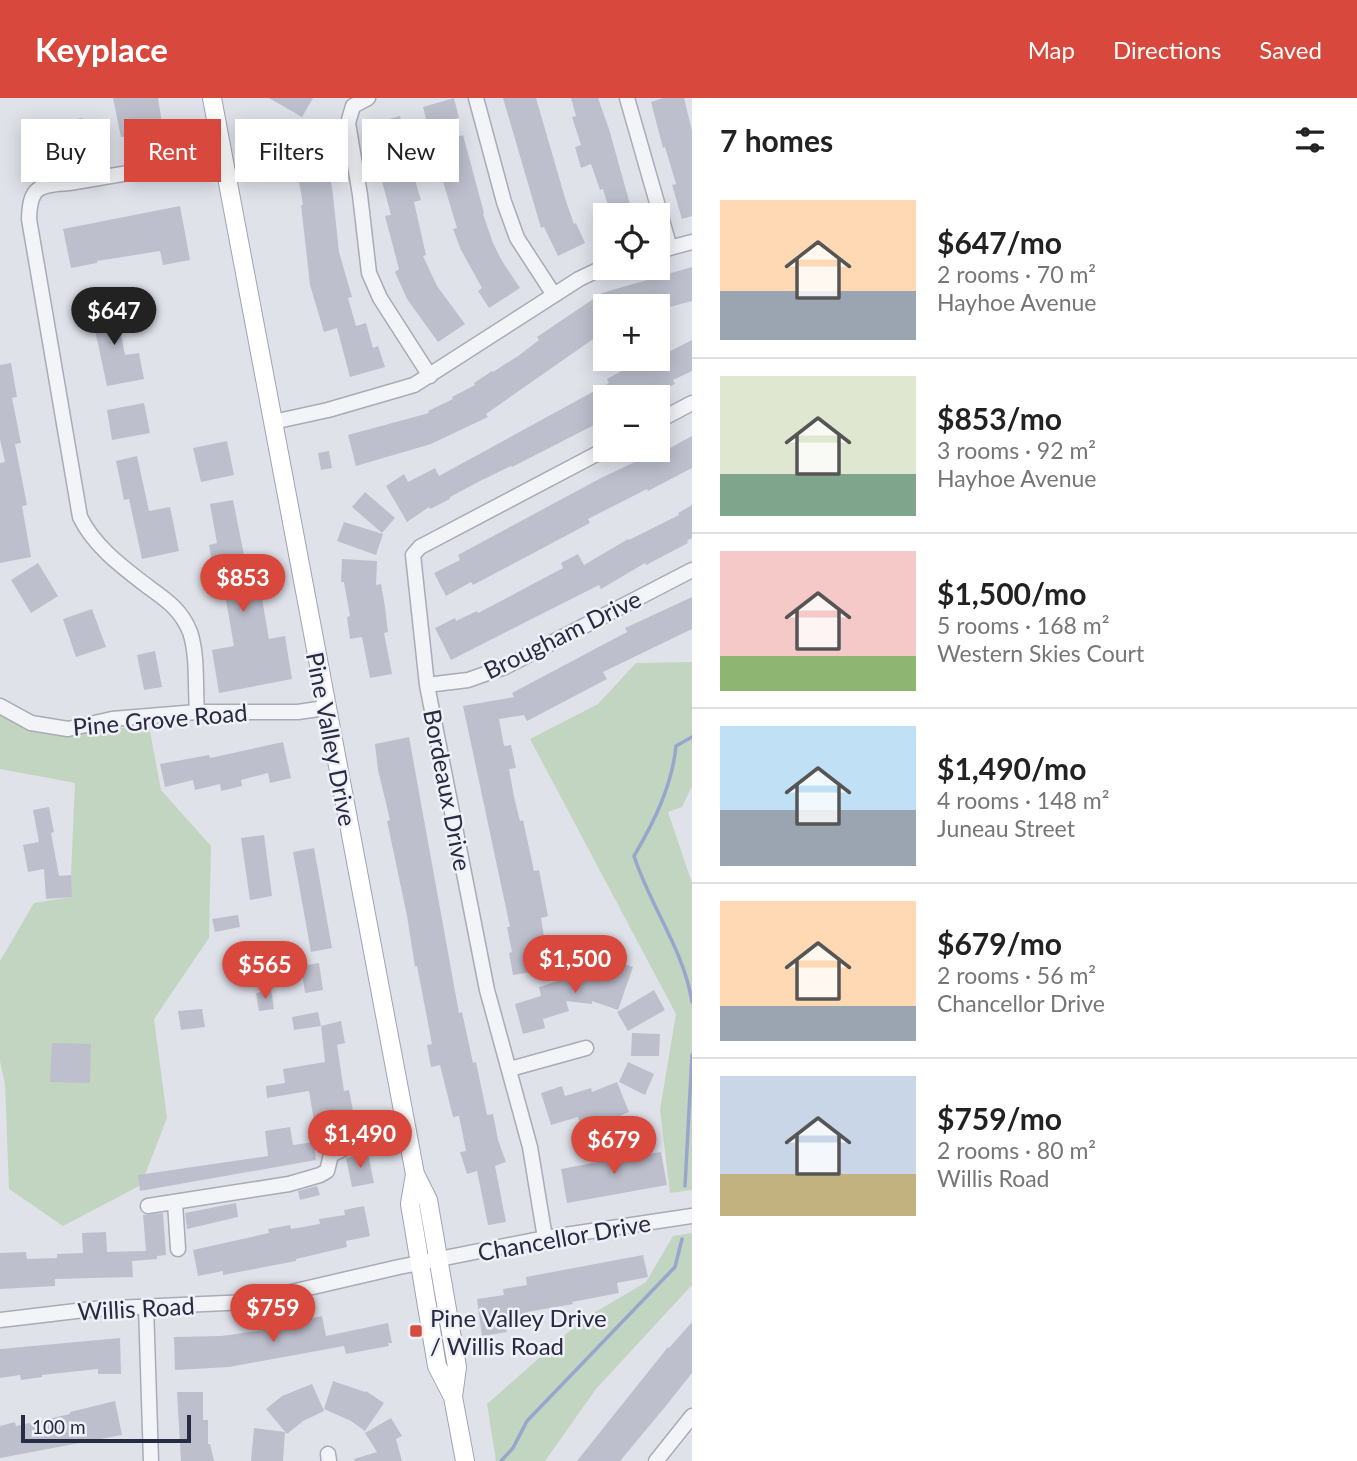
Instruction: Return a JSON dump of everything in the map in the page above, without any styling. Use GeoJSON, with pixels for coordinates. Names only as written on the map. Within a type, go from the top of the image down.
{"type":"FeatureCollection","features":[{"type":"Feature","properties":{"kind":"main road","name":"Pine Valley Drive"},"geometry":{"type":"LineString","coordinates":[[212,98],[415,1174],[410,1204],[457,1367],[453,1397],[465,1461]]}},
{"type":"Feature","properties":{"kind":"street"},"geometry":{"type":"LineString","coordinates":[[368,98],[353,106],[348,123],[369,273],[380,299],[430,376]]}},
{"type":"Feature","properties":{"kind":"street"},"geometry":{"type":"LineString","coordinates":[[476,98],[504,202],[517,238],[554,295]]}},
{"type":"Feature","properties":{"kind":"street"},"geometry":{"type":"LineString","coordinates":[[627,98],[653,203]]}},
{"type":"Feature","properties":{"kind":"street"},"geometry":{"type":"LineString","coordinates":[[197,712],[193,649],[190,632],[180,614],[168,600],[111,558],[86,531],[80,517],[29,219],[29,201],[38,187],[48,184],[223,158]]}},
{"type":"Feature","properties":{"kind":"street"},"geometry":{"type":"LineString","coordinates":[[670,248],[692,242]]}},
{"type":"Feature","properties":{"kind":"street"},"geometry":{"type":"LineString","coordinates":[[273,422],[400,389],[430,376],[579,278],[593,272]]}},
{"type":"Feature","properties":{"kind":"street"},"geometry":{"type":"LineString","coordinates":[[670,415],[692,403]]}},
{"type":"Feature","properties":{"kind":"street","name":"Bordeaux Drive"},"geometry":{"type":"LineString","coordinates":[[545,1238],[530,1147],[487,990],[427,685],[413,555],[420,547],[593,456]]}},
{"type":"Feature","properties":{"kind":"street","name":"Brougham Drive"},"geometry":{"type":"LineString","coordinates":[[427,685],[468,680],[505,667],[692,570]]}},
{"type":"Feature","properties":{"kind":"street","name":"Pine Grove Road"},"geometry":{"type":"LineString","coordinates":[[0,706],[31,723],[68,729],[112,719],[197,712],[298,712],[325,708]]}},
{"type":"Feature","properties":{"kind":"street"},"geometry":{"type":"LineString","coordinates":[[510,1069],[586,1048]]}},
{"type":"Feature","properties":{"kind":"street"},"geometry":{"type":"LineString","coordinates":[[148,1206],[289,1184],[327,1171],[331,1156],[347,1147],[408,1139]]}},
{"type":"Feature","properties":{"kind":"street"},"geometry":{"type":"LineString","coordinates":[[175,1203],[178,1249]]}},
{"type":"Feature","properties":{"kind":"street","name":"Chancellor Drive"},"geometry":{"type":"LineString","coordinates":[[428,1261],[545,1238],[692,1216]]}},
{"type":"Feature","properties":{"kind":"street","name":"Willis Road"},"geometry":{"type":"LineString","coordinates":[[0,1320],[44,1314],[248,1302],[428,1261]]}},
{"type":"Feature","properties":{"kind":"street"},"geometry":{"type":"LineString","coordinates":[[146,1307],[150,1461]]}},
{"type":"Feature","properties":{"kind":"street"},"geometry":{"type":"LineString","coordinates":[[664,1458],[692,1416]]}},
{"type":"Feature","properties":{"kind":"green space"},"geometry":{"type":"Polygon","coordinates":[[[692,662],[692,786],[682,807],[668,812],[692,883],[692,1190],[670,1193],[660,1110],[676,1014],[530,739],[598,704],[636,663],[692,662]]]}},
{"type":"Feature","properties":{"kind":"green space"},"geometry":{"type":"Polygon","coordinates":[[[0,714],[57,732],[149,726],[161,790],[211,846],[209,938],[154,1019],[167,1118],[141,1185],[63,1226],[9,1189],[5,1084],[0,1061],[0,961],[34,903],[70,897],[75,783],[0,769],[0,714]]]}},
{"type":"Feature","properties":{"kind":"green space"},"geometry":{"type":"Polygon","coordinates":[[[692,1233],[692,1285],[596,1389],[545,1461],[496,1461],[487,1404],[582,1320],[646,1282],[673,1236],[692,1233]]]}},
{"type":"Feature","properties":{"kind":"building"},"geometry":{"type":"Polygon","coordinates":[[[113,98],[158,98],[161,119],[124,119],[124,136],[121,137],[113,98]]]}},
{"type":"Feature","properties":{"kind":"building"},"geometry":{"type":"Polygon","coordinates":[[[269,98],[313,98],[302,117],[269,98]]]}},
{"type":"Feature","properties":{"kind":"building"},"geometry":{"type":"Polygon","coordinates":[[[454,98],[459,118],[426,119],[423,107],[454,98]]]}},
{"type":"Feature","properties":{"kind":"building"},"geometry":{"type":"Polygon","coordinates":[[[503,98],[536,98],[565,198],[574,224],[576,223],[585,243],[558,256],[544,227],[541,228],[503,98]]]}},
{"type":"Feature","properties":{"kind":"building"},"geometry":{"type":"Polygon","coordinates":[[[571,98],[598,98],[630,203],[607,203],[591,164],[581,168],[575,147],[581,145],[572,117],[576,116],[571,98]]]}},
{"type":"Feature","properties":{"kind":"building"},"geometry":{"type":"Polygon","coordinates":[[[663,98],[684,98],[692,131],[692,216],[682,219],[672,185],[676,184],[651,102],[663,98]]]}},
{"type":"Feature","properties":{"kind":"building"},"geometry":{"type":"Polygon","coordinates":[[[463,135],[493,243],[520,288],[489,308],[478,291],[482,288],[453,229],[457,228],[443,182],[459,182],[459,136],[463,135]]]}},
{"type":"Feature","properties":{"kind":"building"},"geometry":{"type":"Polygon","coordinates":[[[299,182],[331,182],[339,252],[352,297],[348,298],[356,326],[366,323],[373,348],[378,346],[385,367],[350,377],[337,328],[324,332],[310,285],[299,182]]]}},
{"type":"Feature","properties":{"kind":"building"},"geometry":{"type":"Polygon","coordinates":[[[382,182],[415,182],[421,200],[414,202],[426,255],[423,256],[437,286],[465,324],[438,342],[407,299],[395,272],[399,269],[385,216],[391,215],[382,182]]]}},
{"type":"Feature","properties":{"kind":"building"},"geometry":{"type":"Polygon","coordinates":[[[180,206],[190,260],[163,265],[160,251],[71,268],[63,229],[180,206]]]}},
{"type":"Feature","properties":{"kind":"building"},"geometry":{"type":"Polygon","coordinates":[[[692,267],[692,301],[670,307],[670,294],[601,294],[647,280],[670,280],[670,273],[692,267]]]}},
{"type":"Feature","properties":{"kind":"building"},"geometry":{"type":"Polygon","coordinates":[[[593,299],[593,339],[486,414],[488,417],[431,444],[356,466],[348,435],[429,413],[428,411],[453,399],[452,397],[518,356],[539,340],[537,337],[593,299]]]}},
{"type":"Feature","properties":{"kind":"building"},"geometry":{"type":"Polygon","coordinates":[[[115,302],[125,355],[139,353],[144,379],[107,386],[90,307],[115,302]]]}},
{"type":"Feature","properties":{"kind":"building"},"geometry":{"type":"Polygon","coordinates":[[[692,340],[692,371],[673,380],[675,384],[670,386],[605,385],[609,383],[607,379],[622,371],[670,371],[670,351],[692,340]]]}},
{"type":"Feature","properties":{"kind":"building"},"geometry":{"type":"Polygon","coordinates":[[[11,363],[17,397],[12,398],[21,443],[15,444],[27,505],[22,506],[31,557],[0,563],[0,463],[5,462],[0,439],[0,365],[11,363]]]}},
{"type":"Feature","properties":{"kind":"building"},"geometry":{"type":"Polygon","coordinates":[[[593,392],[593,426],[480,481],[430,509],[429,507],[407,522],[386,486],[404,474],[408,482],[435,468],[439,476],[593,392]]]}},
{"type":"Feature","properties":{"kind":"building"},"geometry":{"type":"Polygon","coordinates":[[[144,403],[150,433],[112,440],[107,410],[144,403]]]}},
{"type":"Feature","properties":{"kind":"building"},"geometry":{"type":"Polygon","coordinates":[[[692,436],[692,468],[588,519],[590,523],[473,585],[471,582],[446,596],[434,573],[460,560],[458,555],[635,462],[670,462],[670,448],[692,436]]]}},
{"type":"Feature","properties":{"kind":"building"},"geometry":{"type":"Polygon","coordinates":[[[227,441],[234,475],[201,482],[193,448],[227,441]]]}},
{"type":"Feature","properties":{"kind":"building"},"geometry":{"type":"Polygon","coordinates":[[[329,451],[332,468],[321,470],[318,453],[329,451]]]}},
{"type":"Feature","properties":{"kind":"building"},"geometry":{"type":"Polygon","coordinates":[[[137,456],[149,511],[170,507],[179,551],[142,559],[129,499],[124,500],[116,461],[137,456]]]}},
{"type":"Feature","properties":{"kind":"building"},"geometry":{"type":"Polygon","coordinates":[[[365,492],[395,518],[382,533],[352,507],[365,492]]]}},
{"type":"Feature","properties":{"kind":"building"},"geometry":{"type":"Polygon","coordinates":[[[233,500],[252,595],[261,593],[269,639],[285,636],[292,679],[219,693],[212,650],[234,646],[224,589],[217,590],[213,569],[209,545],[217,543],[210,504],[233,500]]]}},
{"type":"Feature","properties":{"kind":"building"},"geometry":{"type":"Polygon","coordinates":[[[692,505],[692,538],[688,543],[646,565],[645,563],[601,589],[599,585],[451,660],[435,628],[455,618],[456,621],[477,611],[478,613],[563,568],[561,563],[578,554],[584,565],[628,539],[679,515],[678,513],[692,505]]]}},
{"type":"Feature","properties":{"kind":"building"},"geometry":{"type":"Polygon","coordinates":[[[344,522],[383,534],[376,555],[337,541],[344,522]]]}},
{"type":"Feature","properties":{"kind":"building"},"geometry":{"type":"Polygon","coordinates":[[[342,559],[377,561],[376,585],[381,584],[388,632],[384,633],[392,674],[370,678],[362,637],[350,639],[347,617],[350,616],[344,582],[341,582],[342,559]]]}},
{"type":"Feature","properties":{"kind":"building"},"geometry":{"type":"Polygon","coordinates":[[[38,563],[58,596],[31,613],[11,580],[38,563]]]}},
{"type":"Feature","properties":{"kind":"building"},"geometry":{"type":"Polygon","coordinates":[[[692,597],[692,629],[603,672],[607,679],[527,721],[524,715],[499,719],[504,746],[511,745],[516,768],[509,769],[514,797],[520,821],[523,820],[534,871],[539,870],[548,916],[541,918],[545,943],[540,944],[544,970],[513,975],[507,927],[510,927],[463,706],[514,697],[512,693],[627,632],[625,628],[692,597]]]}},
{"type":"Feature","properties":{"kind":"building"},"geometry":{"type":"Polygon","coordinates":[[[92,609],[106,647],[76,657],[63,619],[92,609]]]}},
{"type":"Feature","properties":{"kind":"building"},"geometry":{"type":"Polygon","coordinates":[[[155,651],[162,687],[144,690],[137,655],[155,651]]]}},
{"type":"Feature","properties":{"kind":"building"},"geometry":{"type":"Polygon","coordinates":[[[409,737],[459,1013],[462,1012],[473,1063],[476,1062],[487,1115],[493,1114],[506,1162],[495,1166],[506,1222],[488,1225],[477,1171],[467,1174],[460,1152],[466,1151],[459,1116],[453,1117],[440,1065],[431,1067],[427,1045],[432,1044],[387,821],[390,820],[375,744],[409,737]]]}},
{"type":"Feature","properties":{"kind":"building"},"geometry":{"type":"Polygon","coordinates":[[[283,742],[291,778],[270,783],[268,773],[241,780],[242,786],[221,791],[220,784],[195,790],[193,780],[165,787],[160,764],[209,755],[210,758],[283,742]]]}},
{"type":"Feature","properties":{"kind":"building"},"geometry":{"type":"Polygon","coordinates":[[[49,807],[59,876],[71,875],[72,897],[46,899],[44,869],[28,872],[23,845],[39,842],[33,810],[49,807]]]}},
{"type":"Feature","properties":{"kind":"building"},"geometry":{"type":"Polygon","coordinates":[[[264,835],[272,896],[250,900],[241,838],[264,835]]]}},
{"type":"Feature","properties":{"kind":"building"},"geometry":{"type":"Polygon","coordinates":[[[314,848],[332,948],[311,952],[293,852],[314,848]]]}},
{"type":"Feature","properties":{"kind":"building"},"geometry":{"type":"Polygon","coordinates":[[[238,915],[240,927],[215,932],[212,919],[238,915]]]}},
{"type":"Feature","properties":{"kind":"building"},"geometry":{"type":"Polygon","coordinates":[[[610,959],[633,967],[618,1010],[592,1001],[592,1004],[566,1001],[569,1011],[543,1019],[545,1028],[523,1034],[515,1004],[541,996],[539,987],[580,974],[605,977],[610,959]]]}},
{"type":"Feature","properties":{"kind":"building"},"geometry":{"type":"Polygon","coordinates":[[[319,963],[323,990],[305,993],[301,966],[319,963]]]}},
{"type":"Feature","properties":{"kind":"building"},"geometry":{"type":"Polygon","coordinates":[[[271,990],[274,1009],[259,1011],[256,993],[271,990]]]}},
{"type":"Feature","properties":{"kind":"building"},"geometry":{"type":"Polygon","coordinates":[[[654,990],[665,1010],[628,1031],[617,1012],[654,990]]]}},
{"type":"Feature","properties":{"kind":"building"},"geometry":{"type":"Polygon","coordinates":[[[202,1009],[205,1027],[181,1030],[178,1011],[202,1009]]]}},
{"type":"Feature","properties":{"kind":"building"},"geometry":{"type":"Polygon","coordinates":[[[318,1012],[321,1026],[294,1030],[292,1017],[318,1012]]]}},
{"type":"Feature","properties":{"kind":"building"},"geometry":{"type":"Polygon","coordinates":[[[341,1021],[345,1043],[337,1045],[344,1091],[349,1090],[356,1127],[316,1133],[309,1091],[267,1098],[266,1086],[285,1083],[283,1069],[325,1062],[321,1026],[341,1021]]]}},
{"type":"Feature","properties":{"kind":"building"},"geometry":{"type":"Polygon","coordinates":[[[632,1033],[660,1034],[659,1056],[631,1056],[632,1033]]]}},
{"type":"Feature","properties":{"kind":"building"},"geometry":{"type":"Polygon","coordinates":[[[52,1043],[91,1044],[90,1083],[50,1082],[52,1043]]]}},
{"type":"Feature","properties":{"kind":"building"},"geometry":{"type":"Polygon","coordinates":[[[628,1062],[654,1074],[645,1095],[619,1082],[628,1062]]]}},
{"type":"Feature","properties":{"kind":"building"},"geometry":{"type":"Polygon","coordinates":[[[617,1082],[629,1112],[583,1132],[578,1117],[551,1125],[541,1093],[562,1086],[565,1096],[591,1088],[592,1092],[617,1082]]]}},
{"type":"Feature","properties":{"kind":"building"},"geometry":{"type":"Polygon","coordinates":[[[290,1127],[293,1145],[314,1142],[316,1160],[140,1191],[138,1175],[268,1156],[265,1131],[290,1127]]]}},
{"type":"Feature","properties":{"kind":"building"},"geometry":{"type":"Polygon","coordinates":[[[635,1150],[636,1156],[661,1152],[667,1185],[567,1203],[561,1169],[614,1159],[613,1154],[635,1150]]]}},
{"type":"Feature","properties":{"kind":"building"},"geometry":{"type":"Polygon","coordinates":[[[368,1154],[374,1183],[352,1187],[346,1158],[368,1154]]]}},
{"type":"Feature","properties":{"kind":"building"},"geometry":{"type":"Polygon","coordinates":[[[317,1186],[320,1195],[300,1200],[298,1191],[317,1186]]]}},
{"type":"Feature","properties":{"kind":"building"},"geometry":{"type":"Polygon","coordinates":[[[236,1203],[238,1217],[187,1229],[185,1213],[236,1203]]]}},
{"type":"Feature","properties":{"kind":"building"},"geometry":{"type":"Polygon","coordinates":[[[364,1206],[370,1236],[346,1241],[347,1247],[296,1261],[223,1275],[223,1271],[198,1276],[193,1250],[269,1233],[268,1229],[290,1225],[291,1229],[320,1224],[319,1219],[345,1215],[344,1210],[364,1206]]]}},
{"type":"Feature","properties":{"kind":"building"},"geometry":{"type":"Polygon","coordinates":[[[163,1213],[166,1255],[157,1256],[157,1259],[132,1261],[133,1277],[55,1279],[55,1286],[0,1289],[0,1253],[26,1252],[27,1259],[57,1258],[57,1254],[83,1253],[82,1233],[106,1232],[107,1252],[146,1251],[143,1215],[163,1213]]]}},
{"type":"Feature","properties":{"kind":"building"},"geometry":{"type":"Polygon","coordinates":[[[643,1255],[648,1277],[617,1283],[619,1293],[527,1312],[528,1320],[505,1324],[507,1332],[482,1336],[477,1299],[504,1295],[503,1289],[527,1285],[526,1277],[643,1255]]]}},
{"type":"Feature","properties":{"kind":"building"},"geometry":{"type":"Polygon","coordinates":[[[322,1316],[326,1336],[388,1323],[392,1343],[388,1343],[389,1346],[346,1354],[344,1346],[229,1367],[175,1370],[174,1337],[250,1332],[322,1316]]]}},
{"type":"Feature","properties":{"kind":"building"},"geometry":{"type":"Polygon","coordinates":[[[692,1322],[692,1373],[665,1407],[620,1461],[577,1461],[668,1347],[692,1322]]]}},
{"type":"Feature","properties":{"kind":"building"},"geometry":{"type":"Polygon","coordinates":[[[120,1338],[121,1374],[98,1374],[98,1369],[21,1380],[20,1375],[0,1378],[0,1349],[120,1338]]]}},
{"type":"Feature","properties":{"kind":"building"},"geometry":{"type":"Polygon","coordinates":[[[333,1381],[366,1391],[384,1403],[365,1431],[351,1421],[324,1409],[333,1381]]]}},
{"type":"Feature","properties":{"kind":"building"},"geometry":{"type":"Polygon","coordinates":[[[312,1384],[324,1411],[303,1421],[287,1434],[266,1409],[282,1396],[312,1384]]]}},
{"type":"Feature","properties":{"kind":"building"},"geometry":{"type":"Polygon","coordinates":[[[177,1392],[203,1392],[203,1420],[208,1420],[208,1444],[214,1461],[181,1461],[177,1392]]]}},
{"type":"Feature","properties":{"kind":"building"},"geometry":{"type":"Polygon","coordinates":[[[115,1401],[122,1435],[0,1458],[0,1426],[15,1422],[16,1426],[115,1401]]]}},
{"type":"Feature","properties":{"kind":"building"},"geometry":{"type":"Polygon","coordinates":[[[391,1418],[402,1436],[396,1439],[402,1461],[355,1461],[354,1459],[377,1452],[365,1433],[391,1418]]]}},
{"type":"Feature","properties":{"kind":"building"},"geometry":{"type":"Polygon","coordinates":[[[254,1428],[285,1432],[283,1461],[251,1461],[254,1428]]]}},
{"type":"Feature","properties":{"kind":"waterway"},"geometry":{"type":"LineString","coordinates":[[692,737],[676,746],[671,775],[661,803],[634,856],[682,964],[692,1002]]}},
{"type":"Feature","properties":{"kind":"waterway"},"geometry":{"type":"LineString","coordinates":[[685,1186],[692,1055]]}},
{"type":"Feature","properties":{"kind":"waterway"},"geometry":{"type":"LineString","coordinates":[[501,1461],[513,1448],[527,1421],[675,1267],[682,1239]]}},
{"type":"Feature","properties":{"kind":"place","name":"Pine Valley Drive / Willis Road"},"geometry":{"type":"Point","coordinates":[416,1331]}}]}
